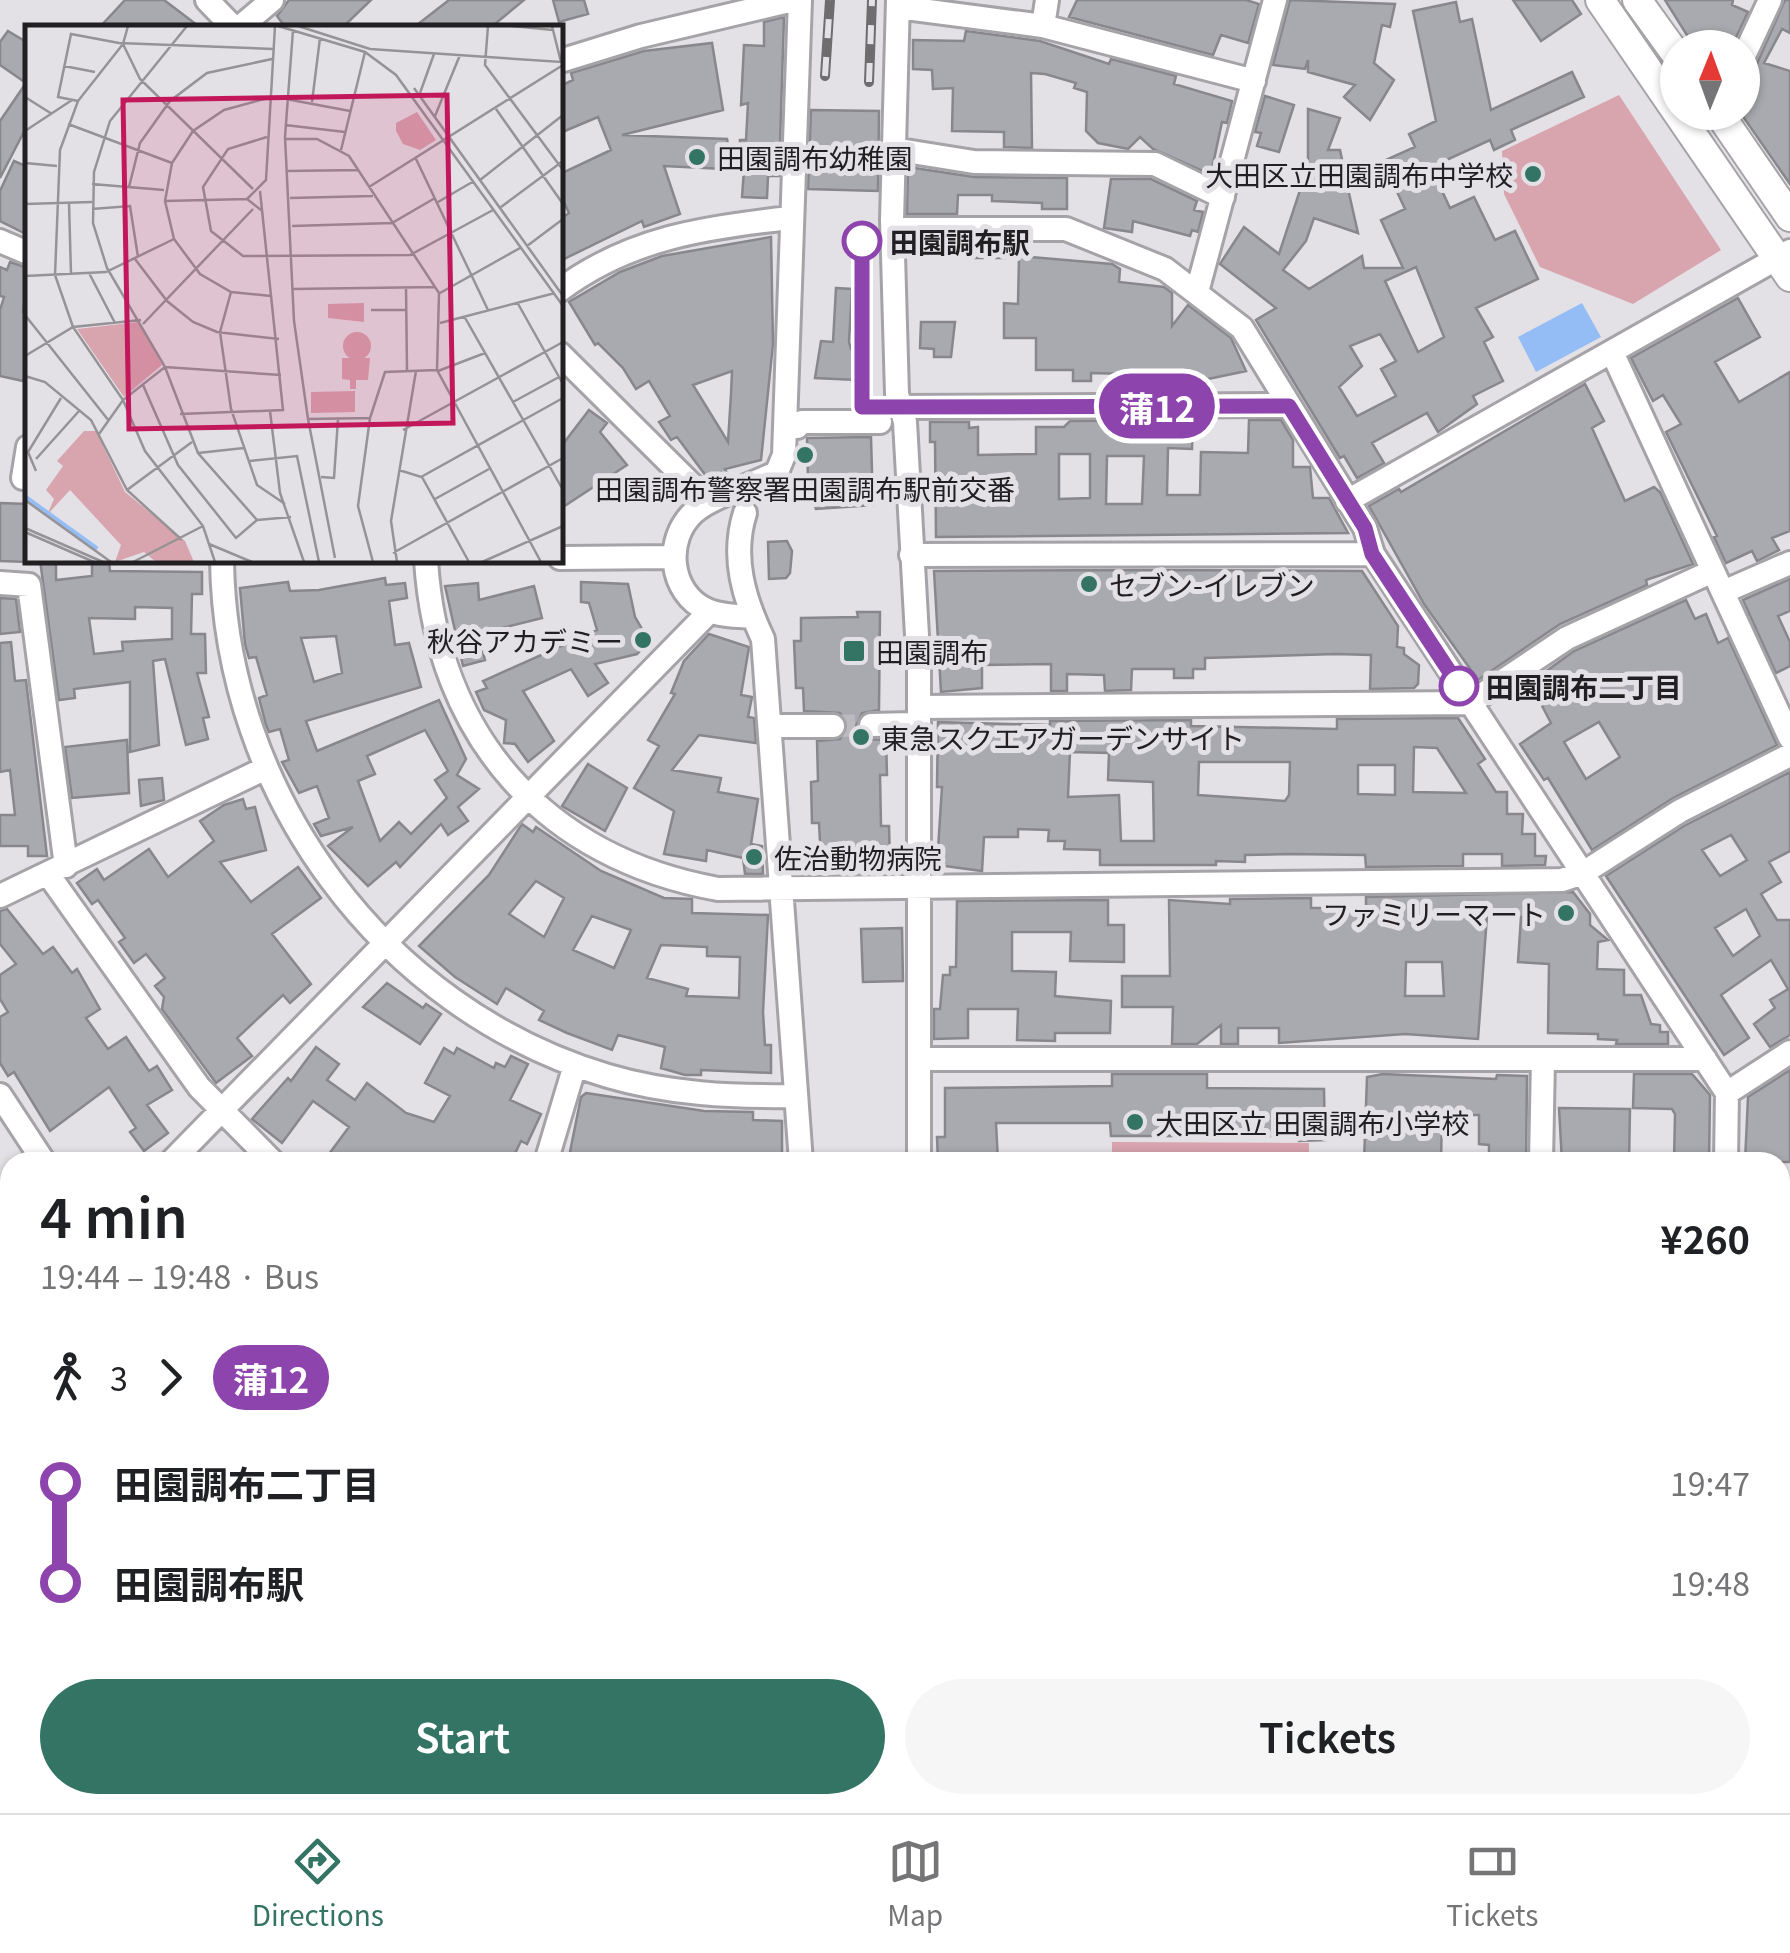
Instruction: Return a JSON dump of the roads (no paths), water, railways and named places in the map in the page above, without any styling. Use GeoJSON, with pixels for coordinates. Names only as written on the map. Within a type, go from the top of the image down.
{"type":"FeatureCollection","features":[{"type":"Feature","properties":{"kind":"main road"},"geometry":{"type":"LineString","coordinates":[[1600,0],[1785,261]]}},
{"type":"Feature","properties":{"kind":"main road"},"geometry":{"type":"LineString","coordinates":[[1637,0],[1660,32]]}},
{"type":"Feature","properties":{"kind":"main road"},"geometry":{"type":"LineString","coordinates":[[1731,130],[1790,217]]}},
{"type":"Feature","properties":{"kind":"street"},"geometry":{"type":"LineString","coordinates":[[207,0],[234,25]]}},
{"type":"Feature","properties":{"kind":"street"},"geometry":{"type":"LineString","coordinates":[[241,25],[272,0]]}},
{"type":"Feature","properties":{"kind":"street"},"geometry":{"type":"LineString","coordinates":[[562,61],[640,36],[796,0],[784,455],[777,472],[739,504],[708,502],[562,356]]}},
{"type":"Feature","properties":{"kind":"street"},"geometry":{"type":"LineString","coordinates":[[1043,26],[1047,0]]}},
{"type":"Feature","properties":{"kind":"street"},"geometry":{"type":"LineString","coordinates":[[1197,292],[1275,0]]}},
{"type":"Feature","properties":{"kind":"street"},"geometry":{"type":"LineString","coordinates":[[1756,30],[1770,0]]}},
{"type":"Feature","properties":{"kind":"street"},"geometry":{"type":"LineString","coordinates":[[919,1152],[916,716],[894,229],[898,4],[1043,26],[1254,80]]}},
{"type":"Feature","properties":{"kind":"street"},"geometry":{"type":"LineString","coordinates":[[893,149],[974,162],[1155,164],[1222,197]]}},
{"type":"Feature","properties":{"kind":"street"},"geometry":{"type":"LineString","coordinates":[[562,289],[602,263],[668,235],[790,218]]}},
{"type":"Feature","properties":{"kind":"street"},"geometry":{"type":"LineString","coordinates":[[894,229],[1066,229],[1165,269],[1242,328],[1365,528],[1372,554],[1728,1093],[1726,1152]]}},
{"type":"Feature","properties":{"kind":"street"},"geometry":{"type":"LineString","coordinates":[[0,242],[25,252]]}},
{"type":"Feature","properties":{"kind":"street"},"geometry":{"type":"LineString","coordinates":[[1347,500],[1785,261]]}},
{"type":"Feature","properties":{"kind":"street"},"geometry":{"type":"LineString","coordinates":[[1612,352],[1790,738]]}},
{"type":"Feature","properties":{"kind":"street"},"geometry":{"type":"LineString","coordinates":[[901,406],[1289,406]]}},
{"type":"Feature","properties":{"kind":"street"},"geometry":{"type":"LineString","coordinates":[[797,428],[802,422],[880,422]]}},
{"type":"Feature","properties":{"kind":"street"},"geometry":{"type":"LineString","coordinates":[[708,502],[685,522],[674,557],[681,586],[709,612],[752,617]]}},
{"type":"Feature","properties":{"kind":"street"},"geometry":{"type":"LineString","coordinates":[[739,504],[742,593],[763,639],[800,1152]]}},
{"type":"Feature","properties":{"kind":"street"},"geometry":{"type":"LineString","coordinates":[[911,555],[1372,554]]}},
{"type":"Feature","properties":{"kind":"street"},"geometry":{"type":"LineString","coordinates":[[562,558],[674,557]]}},
{"type":"Feature","properties":{"kind":"street"},"geometry":{"type":"LineString","coordinates":[[222,562],[232,662],[266,768],[306,846],[386,944],[430,985],[470,1012],[575,1065],[674,1090],[795,1096]]}},
{"type":"Feature","properties":{"kind":"street"},"geometry":{"type":"LineString","coordinates":[[426,562],[431,615],[450,682],[488,750],[528,798],[580,840],[645,871],[718,889],[1569,880],[1680,810],[1790,754]]}},
{"type":"Feature","properties":{"kind":"street"},"geometry":{"type":"LineString","coordinates":[[871,725],[916,716],[1470,702],[1567,638],[1718,582],[1790,563]]}},
{"type":"Feature","properties":{"kind":"street"},"geometry":{"type":"LineString","coordinates":[[0,583],[28,585],[57,870],[222,1113],[263,1152]]}},
{"type":"Feature","properties":{"kind":"street"},"geometry":{"type":"LineString","coordinates":[[181,1152],[709,612]]}},
{"type":"Feature","properties":{"kind":"street"},"geometry":{"type":"LineString","coordinates":[[779,726],[833,726]]}},
{"type":"Feature","properties":{"kind":"street"},"geometry":{"type":"LineString","coordinates":[[0,896],[266,768]]}},
{"type":"Feature","properties":{"kind":"street"},"geometry":{"type":"LineString","coordinates":[[1728,1093],[1790,1052]]}},
{"type":"Feature","properties":{"kind":"street"},"geometry":{"type":"LineString","coordinates":[[919,1059],[1705,1058]]}},
{"type":"Feature","properties":{"kind":"street"},"geometry":{"type":"LineString","coordinates":[[1541,1152],[1543,1059]]}},
{"type":"Feature","properties":{"kind":"street"},"geometry":{"type":"LineString","coordinates":[[549,1152],[575,1065]]}},
{"type":"Feature","properties":{"kind":"street"},"geometry":{"type":"LineString","coordinates":[[0,1094],[38,1152]]}},
{"type":"Feature","properties":{"kind":"water"},"geometry":{"type":"Polygon","coordinates":[[[1582,303],[1601,337],[1536,372],[1518,337],[1582,303]]]}},
{"type":"Feature","properties":{"kind":"tunnel"},"geometry":{"type":"LineString","coordinates":[[833,726],[871,725]]}},
{"type":"Feature","properties":{"kind":"railway"},"geometry":{"type":"LineString","coordinates":[[825,76],[830,0]]}},
{"type":"Feature","properties":{"kind":"railway"},"geometry":{"type":"LineString","coordinates":[[869,82],[872,0]]}},
{"type":"Feature","properties":{"kind":"place","name":"田園調布幼稚園"},"geometry":{"type":"Point","coordinates":[697,157]}},
{"type":"Feature","properties":{"kind":"place","name":"大田区立田園調布中学校"},"geometry":{"type":"Point","coordinates":[1533,174]}},
{"type":"Feature","properties":{"kind":"place","name":"田園調布駅"},"geometry":{"type":"Point","coordinates":[862,241]}},
{"type":"Feature","properties":{"kind":"place","name":"田園調布警察署田園調布駅前交番"},"geometry":{"type":"Point","coordinates":[805,455]}},
{"type":"Feature","properties":{"kind":"place","name":"セブン-イレブン"},"geometry":{"type":"Point","coordinates":[1089,584]}},
{"type":"Feature","properties":{"kind":"place","name":"秋谷アカデミー"},"geometry":{"type":"Point","coordinates":[643,640]}},
{"type":"Feature","properties":{"kind":"place","name":"田園調布"},"geometry":{"type":"Point","coordinates":[854,651]}},
{"type":"Feature","properties":{"kind":"place","name":"田園調布二丁目"},"geometry":{"type":"Point","coordinates":[1459,686]}},
{"type":"Feature","properties":{"kind":"place","name":"東急スクエアガーデンサイト"},"geometry":{"type":"Point","coordinates":[861,737]}},
{"type":"Feature","properties":{"kind":"place","name":"佐治動物病院"},"geometry":{"type":"Point","coordinates":[754,857]}},
{"type":"Feature","properties":{"kind":"place","name":"ファミリーマート"},"geometry":{"type":"Point","coordinates":[1566,913]}},
{"type":"Feature","properties":{"kind":"place","name":"大田区立 田園調布小学校"},"geometry":{"type":"Point","coordinates":[1135,1122]}}]}
